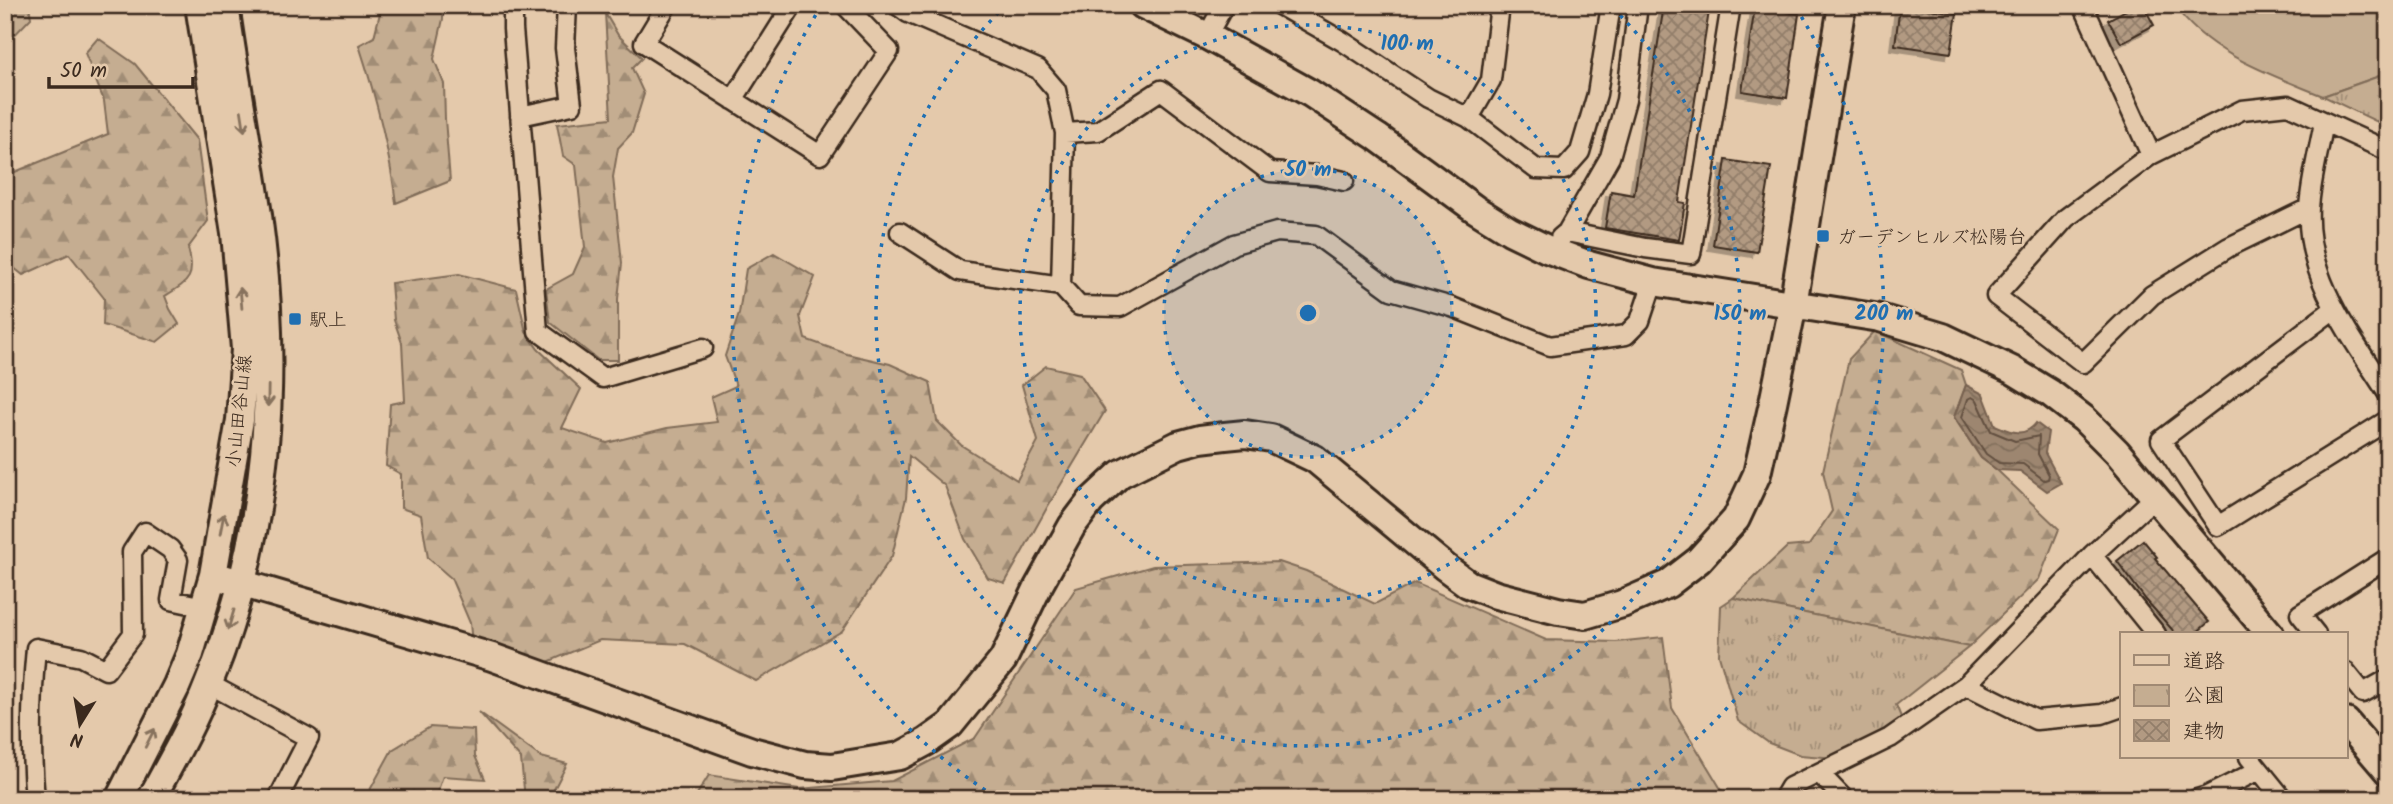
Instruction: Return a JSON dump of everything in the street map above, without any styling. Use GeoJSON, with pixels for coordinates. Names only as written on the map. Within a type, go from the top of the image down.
{"type":"FeatureCollection","features":[{"type":"Feature","properties":{"kind":"street","name":"小山田谷山線"},"geometry":{"type":"LineString","coordinates":[[119,799],[177,685],[204,607],[213,575],[239,430],[245,349],[235,233],[199,5]]}},
{"type":"Feature","properties":{"kind":"street","name":"小山田谷山線"},"geometry":{"type":"LineString","coordinates":[[151,799],[195,717],[209,684],[241,583],[261,493],[269,358],[258,216],[225,5]]}},
{"type":"Feature","properties":{"kind":"street"},"geometry":{"type":"LineString","coordinates":[[513,5],[538,331],[603,378],[703,348]]}},
{"type":"Feature","properties":{"kind":"street"},"geometry":{"type":"LineString","coordinates":[[520,116],[572,105],[565,48],[567,5]]}},
{"type":"Feature","properties":{"kind":"street"},"geometry":{"type":"LineString","coordinates":[[667,5],[644,43],[820,155],[889,51],[845,5]]}},
{"type":"Feature","properties":{"kind":"street"},"geometry":{"type":"LineString","coordinates":[[733,100],[793,5]]}},
{"type":"Feature","properties":{"kind":"street"},"geometry":{"type":"LineString","coordinates":[[897,5],[908,13],[1038,69],[1056,90],[1065,133],[1061,286]]}},
{"type":"Feature","properties":{"kind":"street"},"geometry":{"type":"LineString","coordinates":[[1143,5],[1208,36],[1310,93],[1377,137],[1475,209],[1510,231],[1547,249],[1589,265],[1653,282],[1880,318],[1943,337],[2014,371],[2050,393],[2084,419],[2117,452],[2268,632]]}},
{"type":"Feature","properties":{"kind":"street"},"geometry":{"type":"LineString","coordinates":[[1208,36],[1224,5]]}},
{"type":"Feature","properties":{"kind":"street"},"geometry":{"type":"LineString","coordinates":[[1279,5],[1342,41],[1428,98],[1469,118],[1536,169],[1564,170],[1580,152],[1597,94],[1611,5]]}},
{"type":"Feature","properties":{"kind":"street"},"geometry":{"type":"LineString","coordinates":[[1469,118],[1491,80],[1500,5]]}},
{"type":"Feature","properties":{"kind":"street"},"geometry":{"type":"LineString","coordinates":[[1547,249],[1567,232],[1610,157],[1626,100],[1638,5]]}},
{"type":"Feature","properties":{"kind":"street"},"geometry":{"type":"LineString","coordinates":[[1567,232],[1644,248],[1691,254],[1731,5]]}},
{"type":"Feature","properties":{"kind":"street"},"geometry":{"type":"LineString","coordinates":[[213,575],[492,657],[752,751],[805,765],[832,767],[900,755],[926,742],[950,725],[1003,660],[1038,587],[1072,526],[1105,486],[1120,474],[1159,453],[1200,439],[1245,434],[1271,438],[1315,459],[1445,567],[1468,584],[1496,595],[1530,605],[1585,615],[1622,604],[1668,584],[1699,560],[1735,519],[1757,474],[1793,305],[1842,5]]}},
{"type":"Feature","properties":{"kind":"street"},"geometry":{"type":"LineString","coordinates":[[2082,5],[2151,155]]}},
{"type":"Feature","properties":{"kind":"street"},"geometry":{"type":"LineString","coordinates":[[1065,133],[1098,131],[1161,90],[1270,172],[1317,175],[1344,181]]}},
{"type":"Feature","properties":{"kind":"street"},"geometry":{"type":"LineString","coordinates":[[2309,208],[2229,247],[2152,295],[2083,363],[1996,296],[2066,218],[2151,155],[2242,110],[2288,106],[2388,150]]}},
{"type":"Feature","properties":{"kind":"street"},"geometry":{"type":"LineString","coordinates":[[2324,122],[2309,208],[2313,260],[2334,309],[2388,394]]}},
{"type":"Feature","properties":{"kind":"street"},"geometry":{"type":"LineString","coordinates":[[900,232],[960,271],[1061,286],[1079,306],[1120,307],[1234,244],[1277,232],[1316,235],[1391,290],[1452,307],[1550,346],[1626,335],[1640,321],[1653,282]]}},
{"type":"Feature","properties":{"kind":"street"},"geometry":{"type":"LineString","coordinates":[[2334,309],[2161,440],[2218,526],[2388,420]]}},
{"type":"Feature","properties":{"kind":"street"},"geometry":{"type":"LineString","coordinates":[[1783,799],[1790,787],[1890,738],[1966,685],[2092,555],[2154,498]]}},
{"type":"Feature","properties":{"kind":"street"},"geometry":{"type":"LineString","coordinates":[[35,799],[30,749],[36,649],[82,657],[106,670],[133,634],[132,552],[145,532],[170,549],[178,560],[171,600],[204,607]]}},
{"type":"Feature","properties":{"kind":"street"},"geometry":{"type":"LineString","coordinates":[[2092,555],[2154,632]]}},
{"type":"Feature","properties":{"kind":"street"},"geometry":{"type":"LineString","coordinates":[[2314,632],[2300,614],[2388,558]]}},
{"type":"Feature","properties":{"kind":"street"},"geometry":{"type":"LineString","coordinates":[[2348,675],[2362,693],[2388,679]]}},
{"type":"Feature","properties":{"kind":"street"},"geometry":{"type":"LineString","coordinates":[[209,684],[309,738],[278,799]]}},
{"type":"Feature","properties":{"kind":"street"},"geometry":{"type":"LineString","coordinates":[[1966,685],[2036,720],[2102,714],[2120,708]]}},
{"type":"Feature","properties":{"kind":"street"},"geometry":{"type":"LineString","coordinates":[[2348,724],[2388,771]]}},
{"type":"Feature","properties":{"kind":"street"},"geometry":{"type":"LineString","coordinates":[[2197,799],[2207,796],[2254,764],[2283,799]]}},
{"type":"Feature","properties":{"kind":"street"},"geometry":{"type":"LineString","coordinates":[[1820,774],[1844,799]]}},
{"type":"Feature","properties":{"kind":"green space"},"geometry":{"type":"Polygon","coordinates":[[[5,5],[29,5],[31,18],[5,45],[5,5]]]}},
{"type":"Feature","properties":{"kind":"green space"},"geometry":{"type":"Polygon","coordinates":[[[382,5],[443,5],[443,19],[434,59],[444,84],[450,181],[396,203],[381,123],[359,45],[374,37],[382,5]]]}},
{"type":"Feature","properties":{"kind":"green space"},"geometry":{"type":"Polygon","coordinates":[[[2174,5],[2388,5],[2388,73],[2323,96],[2241,61],[2222,50],[2188,22],[2174,5]]]}},
{"type":"Feature","properties":{"kind":"green space"},"geometry":{"type":"Polygon","coordinates":[[[605,13],[618,35],[642,58],[632,68],[644,94],[632,133],[618,148],[613,177],[622,263],[618,299],[618,360],[598,360],[550,322],[546,289],[573,274],[585,247],[576,165],[563,156],[557,124],[611,118],[605,13]]]}},
{"type":"Feature","properties":{"kind":"green space"},"geometry":{"type":"Polygon","coordinates":[[[98,38],[135,64],[197,140],[208,221],[188,248],[191,272],[188,278],[165,296],[179,324],[157,342],[103,325],[104,298],[69,254],[23,275],[9,264],[5,265],[5,176],[108,134],[104,101],[85,53],[98,38]]]}},
{"type":"Feature","properties":{"kind":"green space"},"geometry":{"type":"Polygon","coordinates":[[[2388,73],[2388,127],[2323,96],[2388,73]]]}},
{"type":"Feature","properties":{"kind":"green space"},"geometry":{"type":"Polygon","coordinates":[[[774,253],[815,277],[800,316],[805,339],[847,354],[890,364],[930,382],[937,421],[961,445],[1017,480],[1038,441],[1022,385],[1046,366],[1080,374],[1105,411],[1005,583],[988,578],[965,539],[945,486],[909,456],[906,498],[892,556],[842,631],[756,681],[685,644],[600,640],[512,677],[474,665],[470,623],[451,578],[428,558],[421,515],[401,508],[401,474],[386,466],[390,404],[405,401],[402,343],[394,320],[391,283],[459,274],[516,289],[526,332],[538,349],[581,389],[562,428],[607,443],[667,428],[717,422],[711,397],[736,386],[725,356],[739,314],[746,269],[774,253]]]}},
{"type":"Feature","properties":{"kind":"green space"},"geometry":{"type":"Polygon","coordinates":[[[1875,331],[1961,370],[1966,385],[1954,417],[1981,458],[2059,529],[2039,579],[1969,647],[1733,598],[1787,547],[1809,545],[1832,511],[1823,471],[1849,359],[1875,331]]]}},
{"type":"Feature","properties":{"kind":"green space"},"geometry":{"type":"Polygon","coordinates":[[[1279,562],[1306,571],[1375,604],[1415,583],[1546,640],[1616,642],[1663,637],[1672,708],[1727,799],[694,799],[709,775],[799,789],[892,781],[975,738],[1076,588],[1153,566],[1279,562]]]}},
{"type":"Feature","properties":{"kind":"green space"},"geometry":{"type":"Polygon","coordinates":[[[1733,598],[1969,647],[1896,705],[1903,722],[1835,758],[1800,755],[1769,743],[1738,721],[1719,655],[1721,606],[1733,598]]]}},
{"type":"Feature","properties":{"kind":"green space"},"geometry":{"type":"Polygon","coordinates":[[[479,712],[541,757],[567,764],[549,799],[525,799],[521,759],[479,712]]]}},
{"type":"Feature","properties":{"kind":"green space"},"geometry":{"type":"Polygon","coordinates":[[[430,727],[474,730],[475,756],[485,779],[443,776],[435,799],[365,799],[392,750],[430,727]]]}},
{"type":"Feature","properties":{"kind":"water"},"geometry":{"type":"Polygon","coordinates":[[[1966,385],[1983,394],[1995,425],[2021,432],[2036,423],[2048,432],[2045,453],[2061,483],[2047,491],[2020,471],[1997,470],[1981,458],[1954,417],[1966,385]]]}},
{"type":"Feature","properties":{"kind":"building"},"geometry":{"type":"Polygon","coordinates":[[[1664,5],[1710,5],[1679,202],[1685,203],[1679,240],[1605,228],[1611,191],[1634,195],[1664,5]]]}},
{"type":"Feature","properties":{"kind":"building"},"geometry":{"type":"Polygon","coordinates":[[[1900,5],[1957,13],[1951,53],[1895,45],[1900,5]]]}},
{"type":"Feature","properties":{"kind":"building"},"geometry":{"type":"Polygon","coordinates":[[[2135,5],[2143,5],[2154,25],[2121,43],[2108,20],[2135,5]]]}},
{"type":"Feature","properties":{"kind":"building"},"geometry":{"type":"Polygon","coordinates":[[[1755,7],[1799,14],[1787,98],[1742,91],[1755,7]]]}},
{"type":"Feature","properties":{"kind":"building"},"geometry":{"type":"Polygon","coordinates":[[[1726,160],[1771,167],[1757,252],[1713,245],[1726,160]]]}},
{"type":"Feature","properties":{"kind":"building"},"geometry":{"type":"Polygon","coordinates":[[[2143,540],[2209,622],[2197,632],[2174,632],[2117,561],[2143,540]]]}},
{"type":"Feature","properties":{"kind":"place","name":"ガーデンヒルズ松陽台"},"geometry":{"type":"Point","coordinates":[1823,236]}},
{"type":"Feature","properties":{"kind":"place","name":"駅上"},"geometry":{"type":"Point","coordinates":[295,319]}}]}
